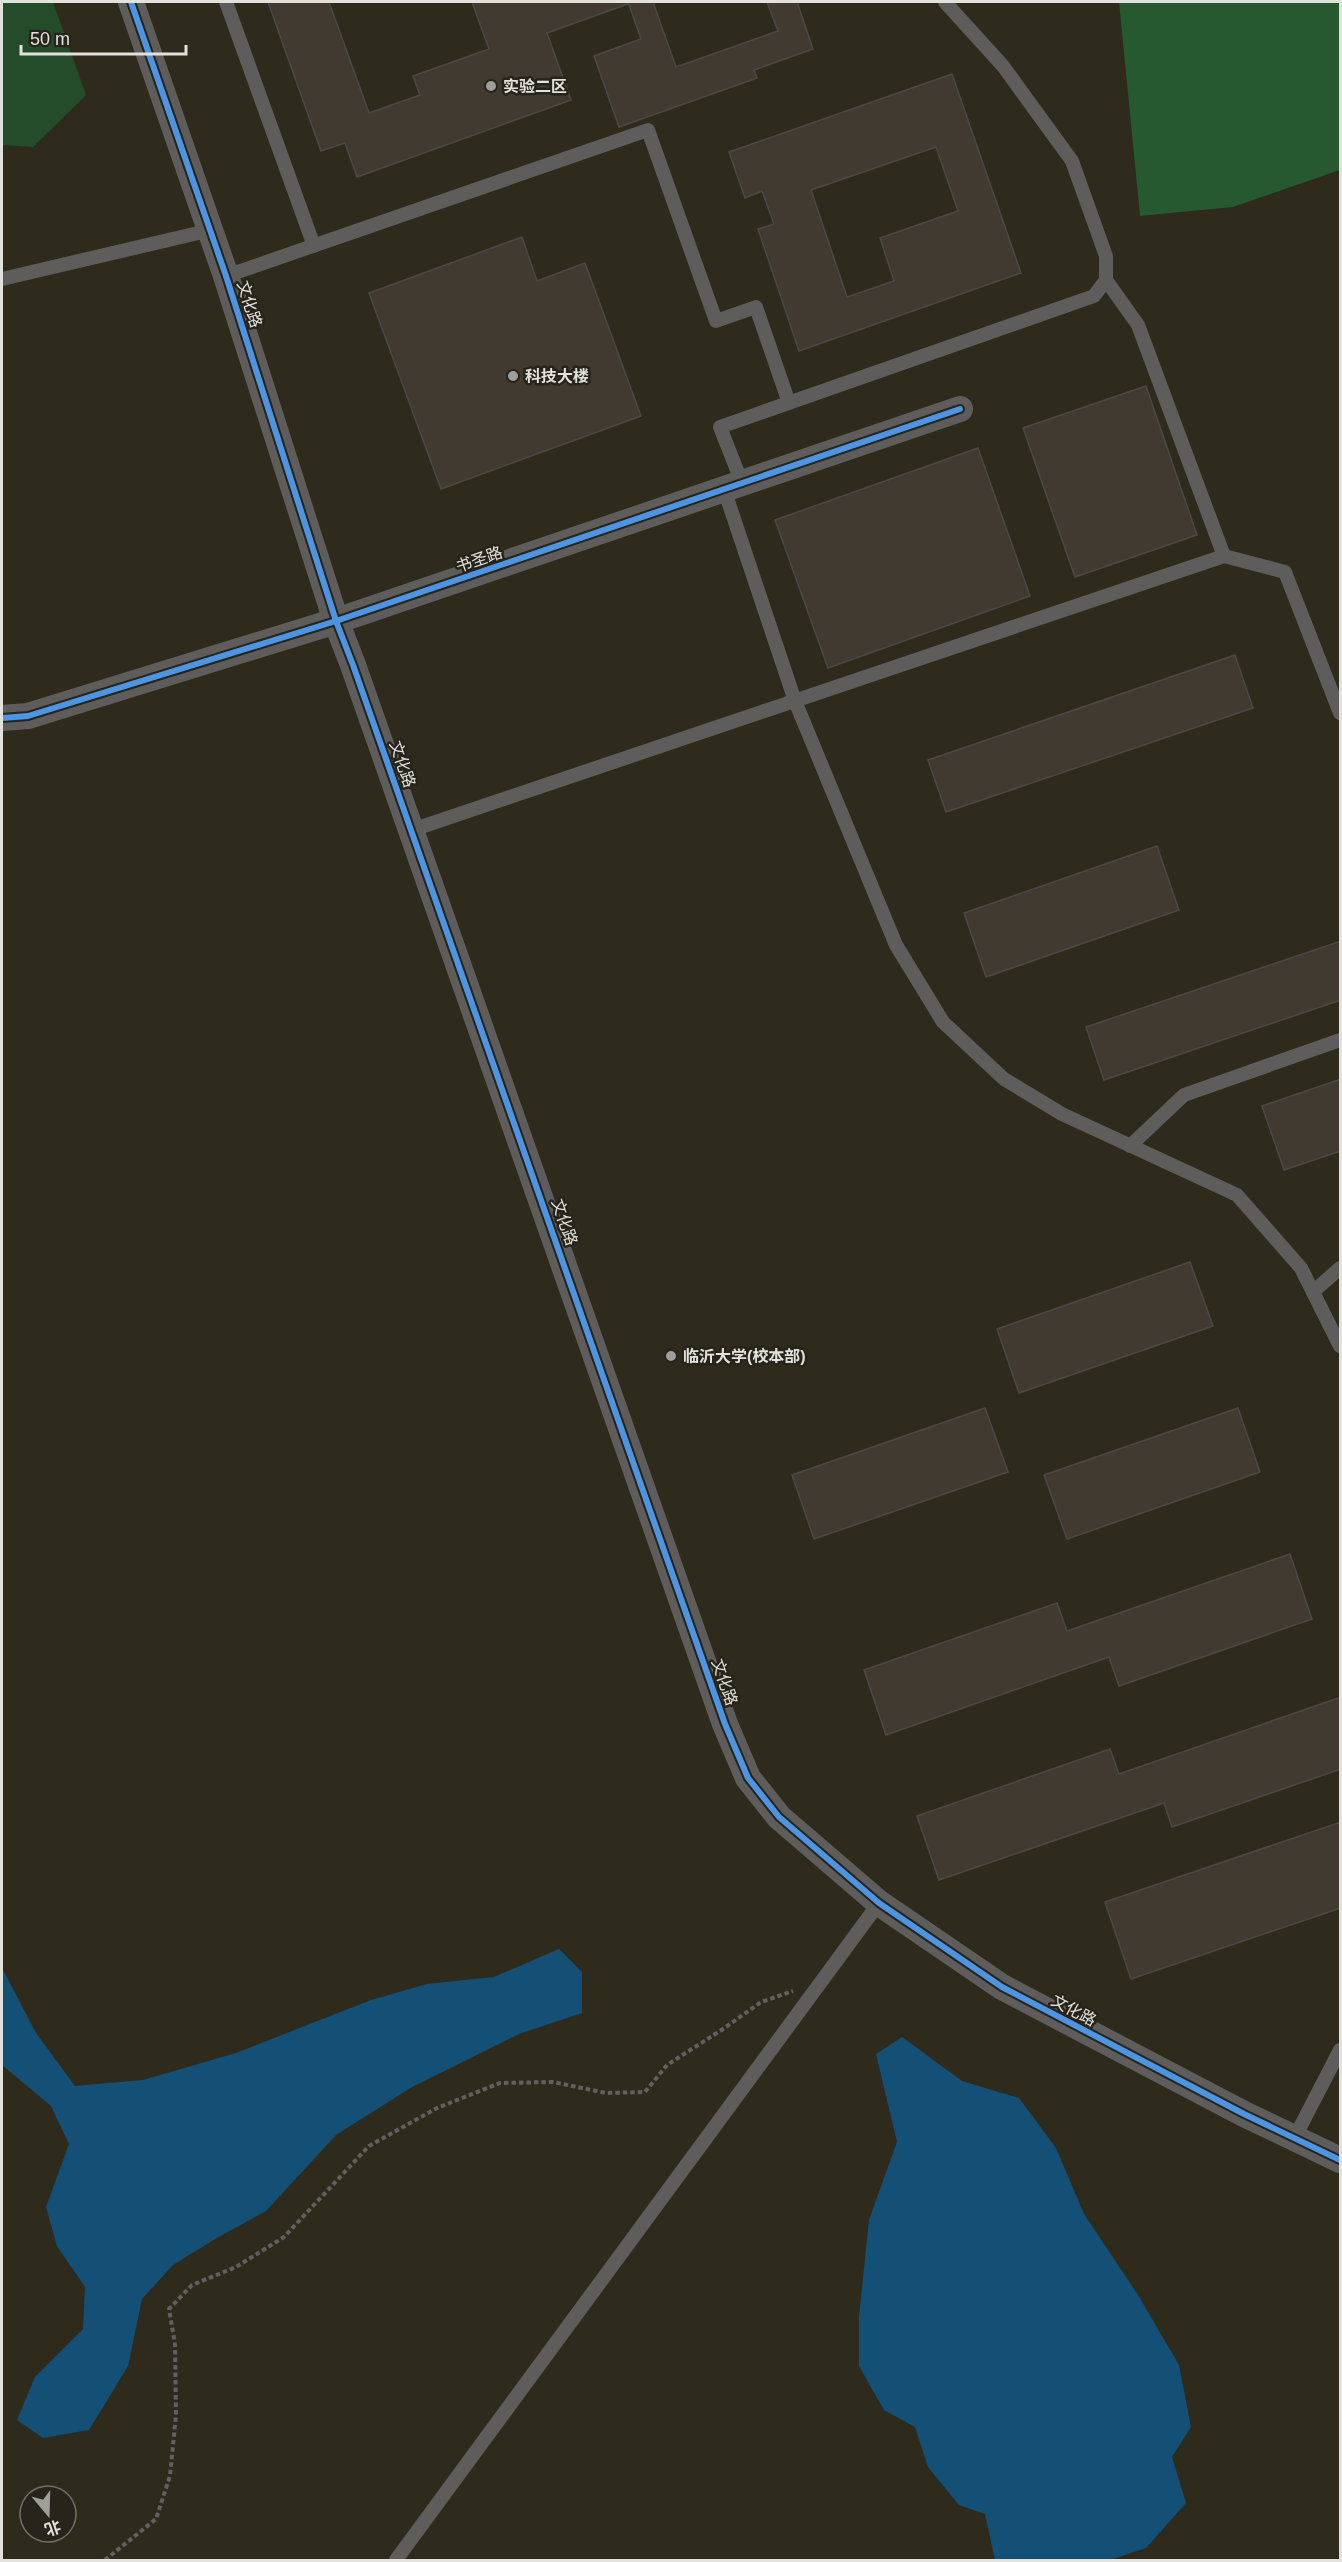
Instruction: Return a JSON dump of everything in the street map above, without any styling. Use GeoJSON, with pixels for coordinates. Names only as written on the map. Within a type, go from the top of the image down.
{"type":"FeatureCollection","features":[{"type":"Feature","properties":{"kind":"street","name":"文化路"},"geometry":{"type":"LineString","coordinates":[[131,2],[211,230],[336,621],[412,830],[725,1724],[748,1778],[779,1816],[879,1903],[1002,1987],[1244,2114],[1341,2160]]}},
{"type":"Feature","properties":{"kind":"street","name":"书圣路"},"geometry":{"type":"LineString","coordinates":[[2,718],[28,716],[336,621],[960,409]]}},
{"type":"Feature","properties":{"kind":"lane"},"geometry":{"type":"LineString","coordinates":[[226,2],[314,246]]}},
{"type":"Feature","properties":{"kind":"lane"},"geometry":{"type":"LineString","coordinates":[[945,2],[1003,66],[1072,161],[1106,256],[1106,280],[1095,296],[720,427],[733,486],[795,701],[896,945],[943,1022],[1004,1079],[1062,1114],[1237,1195],[1301,1268],[1341,1346]]}},
{"type":"Feature","properties":{"kind":"lane"},"geometry":{"type":"LineString","coordinates":[[226,276],[648,130],[716,321],[756,307],[789,403]]}},
{"type":"Feature","properties":{"kind":"lane"},"geometry":{"type":"LineString","coordinates":[[2,279],[211,230]]}},
{"type":"Feature","properties":{"kind":"lane"},"geometry":{"type":"LineString","coordinates":[[1106,280],[1138,325],[1224,556]]}},
{"type":"Feature","properties":{"kind":"lane"},"geometry":{"type":"LineString","coordinates":[[412,830],[1224,556],[1285,572],[1341,713]]}},
{"type":"Feature","properties":{"kind":"lane"},"geometry":{"type":"LineString","coordinates":[[1130,1146],[1184,1095],[1341,1040]]}},
{"type":"Feature","properties":{"kind":"lane"},"geometry":{"type":"LineString","coordinates":[[1313,1292],[1341,1268]]}},
{"type":"Feature","properties":{"kind":"lane"},"geometry":{"type":"LineString","coordinates":[[396,2560],[879,1903]]}},
{"type":"Feature","properties":{"kind":"lane"},"geometry":{"type":"LineString","coordinates":[[1295,2137],[1341,2050]]}},
{"type":"Feature","properties":{"kind":"path"},"geometry":{"type":"LineString","coordinates":[[105,2560],[156,2519],[170,2476],[176,2405],[176,2344],[169,2309],[192,2285],[236,2267],[284,2237],[369,2146],[437,2108],[500,2083],[553,2082],[606,2094],[645,2092],[667,2065],[761,2002],[822,1981]]}},
{"type":"Feature","properties":{"kind":"shaded area","name":"临沂大学(校本部)"},"geometry":{"type":"Polygon","coordinates":[[[2,2],[1119,2],[1140,216],[1233,207],[1340,170],[1340,2560],[2,2560],[2,2]]]}},
{"type":"Feature","properties":{"kind":"green space"},"geometry":{"type":"Polygon","coordinates":[[[2,2],[53,2],[86,95],[33,147],[2,145],[2,2]]]}},
{"type":"Feature","properties":{"kind":"green space"},"geometry":{"type":"Polygon","coordinates":[[[1119,2],[1340,2],[1340,170],[1233,207],[1140,216],[1119,2]]]}},
{"type":"Feature","properties":{"kind":"water"},"geometry":{"type":"Polygon","coordinates":[[[559,1949],[582,1972],[582,2013],[519,2034],[412,2087],[336,2135],[266,2211],[173,2265],[142,2299],[128,2366],[89,2430],[43,2438],[17,2420],[35,2377],[83,2329],[85,2287],[57,2246],[46,2207],[69,2144],[51,2106],[2,2065],[2,1968],[36,2033],[75,2086],[143,2080],[236,2053],[371,2000],[427,1984],[494,1977],[559,1949]]]}},
{"type":"Feature","properties":{"kind":"water"},"geometry":{"type":"Polygon","coordinates":[[[902,2037],[962,2081],[1019,2098],[1056,2148],[1084,2214],[1138,2295],[1179,2365],[1191,2427],[1172,2457],[1186,2503],[1146,2548],[1110,2560],[995,2560],[985,2514],[959,2505],[928,2467],[915,2427],[884,2410],[859,2366],[859,2317],[869,2220],[897,2142],[876,2054],[902,2037]]]}},
{"type":"Feature","properties":{"kind":"building","name":"实验二区"},"geometry":{"type":"Polygon","coordinates":[[[268,2],[329,2],[369,113],[420,95],[413,76],[489,49],[472,2],[628,2],[628,4],[547,33],[571,100],[357,177],[345,143],[321,151],[268,2]]]}},
{"type":"Feature","properties":{"kind":"building"},"geometry":{"type":"Polygon","coordinates":[[[628,2],[653,2],[676,67],[778,31],[767,2],[797,2],[813,49],[754,70],[757,78],[619,127],[594,56],[641,39],[628,2]]]}},
{"type":"Feature","properties":{"kind":"building"},"geometry":{"type":"Polygon","coordinates":[[[952,74],[1021,273],[799,351],[758,229],[774,224],[762,191],[745,198],[729,152],[952,74]],[[936,147],[811,190],[847,297],[894,281],[880,238],[958,211],[936,147]]]}},
{"type":"Feature","properties":{"kind":"building","name":"科技大楼"},"geometry":{"type":"Polygon","coordinates":[[[522,237],[537,281],[585,263],[641,416],[441,489],[369,293],[522,237]]]}},
{"type":"Feature","properties":{"kind":"building"},"geometry":{"type":"Polygon","coordinates":[[[1146,386],[1197,535],[1075,577],[1023,428],[1146,386]]]}},
{"type":"Feature","properties":{"kind":"building"},"geometry":{"type":"Polygon","coordinates":[[[978,448],[1030,596],[828,668],[775,520],[978,448]]]}},
{"type":"Feature","properties":{"kind":"building"},"geometry":{"type":"Polygon","coordinates":[[[1235,655],[1253,708],[946,812],[928,760],[1235,655]]]}},
{"type":"Feature","properties":{"kind":"building"},"geometry":{"type":"Polygon","coordinates":[[[1157,846],[1179,910],[986,977],[964,913],[1157,846]]]}},
{"type":"Feature","properties":{"kind":"building"},"geometry":{"type":"Polygon","coordinates":[[[1341,941],[1341,1000],[1104,1080],[1086,1027],[1341,941]]]}},
{"type":"Feature","properties":{"kind":"building"},"geometry":{"type":"Polygon","coordinates":[[[1341,1079],[1341,1151],[1284,1170],[1262,1106],[1341,1079]]]}},
{"type":"Feature","properties":{"kind":"building"},"geometry":{"type":"Polygon","coordinates":[[[1190,1262],[1213,1326],[1019,1393],[997,1329],[1190,1262]]]}},
{"type":"Feature","properties":{"kind":"building"},"geometry":{"type":"Polygon","coordinates":[[[985,1408],[1008,1472],[814,1539],[792,1475],[985,1408]]]}},
{"type":"Feature","properties":{"kind":"building"},"geometry":{"type":"Polygon","coordinates":[[[1238,1408],[1260,1472],[1067,1539],[1044,1475],[1238,1408]]]}},
{"type":"Feature","properties":{"kind":"building"},"geometry":{"type":"Polygon","coordinates":[[[1290,1554],[1312,1619],[1119,1686],[1109,1657],[886,1735],[864,1670],[1057,1603],[1067,1631],[1290,1554]]]}},
{"type":"Feature","properties":{"kind":"building"},"geometry":{"type":"Polygon","coordinates":[[[1341,1697],[1341,1769],[1172,1827],[1164,1803],[939,1880],[917,1816],[1110,1749],[1119,1774],[1341,1697]]]}},
{"type":"Feature","properties":{"kind":"building"},"geometry":{"type":"Polygon","coordinates":[[[1341,1822],[1341,1908],[1131,1979],[1105,1902],[1341,1822]]]}},
{"type":"Feature","properties":{"kind":"cycle path"},"geometry":{"type":"LineString","coordinates":[[131,2],[226,276],[336,621],[725,1724],[748,1778],[779,1817],[879,1903],[1002,1987],[1244,2114],[1340,2160]]}},
{"type":"Feature","properties":{"kind":"cycle path"},"geometry":{"type":"LineString","coordinates":[[2,718],[28,716],[336,621],[960,409]]}},
{"type":"Feature","properties":{"kind":"place","name":"实验二区"},"geometry":{"type":"Point","coordinates":[491,86]}},
{"type":"Feature","properties":{"kind":"place","name":"科技大楼"},"geometry":{"type":"Point","coordinates":[513,376]}},
{"type":"Feature","properties":{"kind":"place","name":"临沂大学(校本部)"},"geometry":{"type":"Point","coordinates":[671,1356]}}]}
